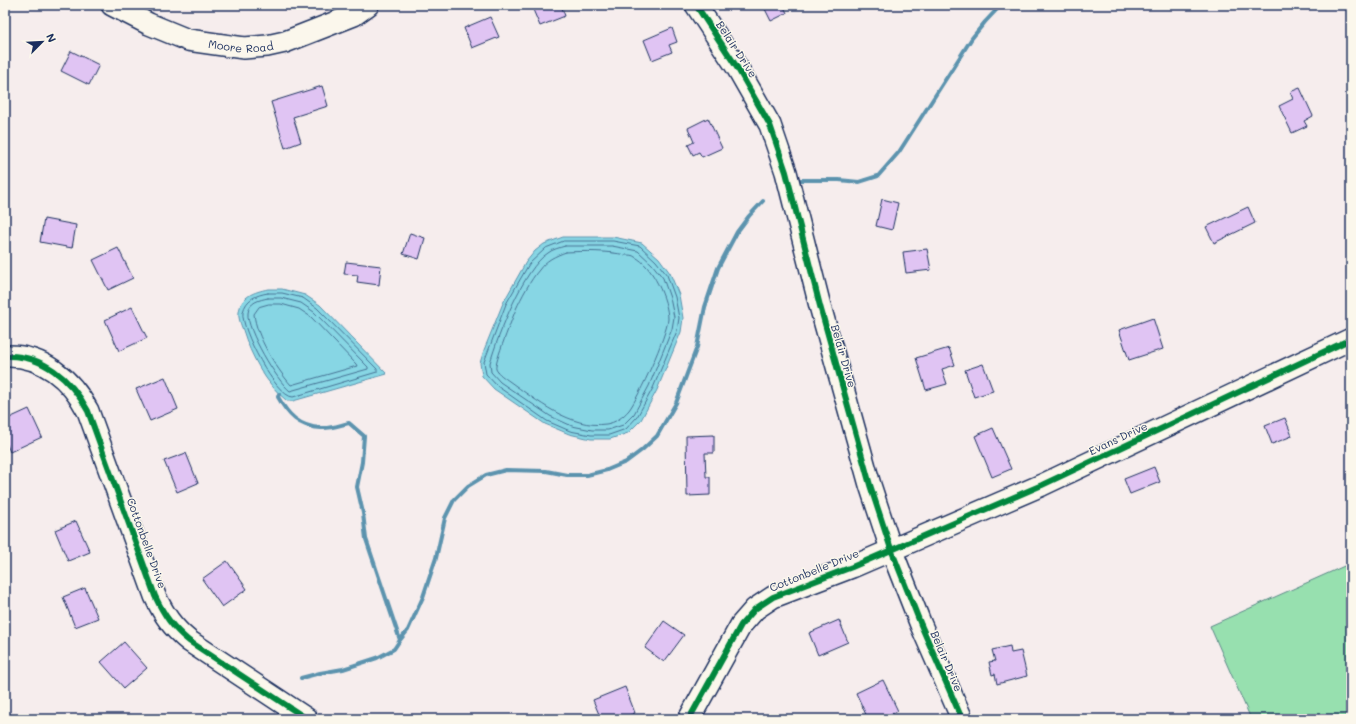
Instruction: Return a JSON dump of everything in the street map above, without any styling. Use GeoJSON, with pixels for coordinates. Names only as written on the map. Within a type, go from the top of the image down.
{"type":"FeatureCollection","features":[{"type":"Feature","properties":{"kind":"street","name":"Moore Road"},"geometry":{"type":"LineString","coordinates":[[112,5],[149,24],[188,40],[244,48],[267,46],[285,42],[343,20],[354,15],[368,5]]}},
{"type":"Feature","properties":{"kind":"street","name":"Belair Drive"},"geometry":{"type":"LineString","coordinates":[[696,5],[738,68],[770,125],[786,172],[820,306],[870,485],[891,549],[921,625],[962,719]]}},
{"type":"Feature","properties":{"kind":"street","name":"Evans Drive"},"geometry":{"type":"LineString","coordinates":[[891,549],[1042,485],[1351,339]]}},
{"type":"Feature","properties":{"kind":"street","name":"Cottonbelle Drive"},"geometry":{"type":"LineString","coordinates":[[5,356],[20,356],[40,362],[69,382],[82,399],[88,410],[155,596],[168,620],[189,640],[307,719]]}},
{"type":"Feature","properties":{"kind":"street","name":"Cottonbelle Drive"},"geometry":{"type":"LineString","coordinates":[[689,719],[741,625],[761,604],[773,597],[891,549]]}},
{"type":"Feature","properties":{"kind":"green space"},"geometry":{"type":"Polygon","coordinates":[[[1351,563],[1351,719],[1251,719],[1210,626],[1351,563]]]}},
{"type":"Feature","properties":{"kind":"water"},"geometry":{"type":"Polygon","coordinates":[[[563,237],[613,237],[642,243],[659,258],[670,273],[679,295],[683,318],[681,332],[657,390],[641,420],[628,433],[610,439],[591,439],[569,434],[545,424],[494,389],[482,376],[480,363],[484,350],[503,303],[526,262],[535,251],[544,244],[563,237]]]}},
{"type":"Feature","properties":{"kind":"water"},"geometry":{"type":"Polygon","coordinates":[[[268,289],[282,289],[305,295],[320,305],[387,374],[293,401],[287,401],[272,386],[260,369],[250,350],[239,319],[240,307],[245,298],[253,293],[268,289]]]}},
{"type":"Feature","properties":{"kind":"building"},"geometry":{"type":"Polygon","coordinates":[[[531,5],[561,5],[565,16],[540,26],[531,5]]]}},
{"type":"Feature","properties":{"kind":"building"},"geometry":{"type":"Polygon","coordinates":[[[763,5],[783,5],[787,13],[771,21],[763,5]]]}},
{"type":"Feature","properties":{"kind":"building"},"geometry":{"type":"Polygon","coordinates":[[[490,17],[499,37],[472,48],[464,28],[490,17]]]}},
{"type":"Feature","properties":{"kind":"building"},"geometry":{"type":"Polygon","coordinates":[[[672,28],[677,42],[669,45],[672,52],[652,60],[644,40],[672,28]]]}},
{"type":"Feature","properties":{"kind":"building"},"geometry":{"type":"Polygon","coordinates":[[[71,51],[99,65],[89,85],[61,71],[71,51]]]}},
{"type":"Feature","properties":{"kind":"building"},"geometry":{"type":"Polygon","coordinates":[[[322,86],[328,106],[293,117],[301,142],[285,148],[271,102],[322,86]]]}},
{"type":"Feature","properties":{"kind":"building"},"geometry":{"type":"Polygon","coordinates":[[[1300,88],[1313,116],[1304,121],[1307,126],[1292,133],[1279,106],[1293,99],[1290,92],[1300,88]]]}},
{"type":"Feature","properties":{"kind":"building"},"geometry":{"type":"Polygon","coordinates":[[[708,118],[722,148],[702,157],[699,152],[693,155],[688,145],[694,142],[688,128],[708,118]]]}},
{"type":"Feature","properties":{"kind":"building"},"geometry":{"type":"Polygon","coordinates":[[[882,199],[898,203],[892,230],[876,226],[882,199]]]}},
{"type":"Feature","properties":{"kind":"building"},"geometry":{"type":"Polygon","coordinates":[[[1248,207],[1255,223],[1214,243],[1206,227],[1248,207]]]}},
{"type":"Feature","properties":{"kind":"building"},"geometry":{"type":"Polygon","coordinates":[[[44,219],[76,225],[72,248],[40,242],[44,219]]]}},
{"type":"Feature","properties":{"kind":"building"},"geometry":{"type":"Polygon","coordinates":[[[410,233],[425,238],[419,259],[403,254],[410,233]]]}},
{"type":"Feature","properties":{"kind":"building"},"geometry":{"type":"Polygon","coordinates":[[[118,248],[133,278],[108,290],[93,260],[118,248]]]}},
{"type":"Feature","properties":{"kind":"building"},"geometry":{"type":"Polygon","coordinates":[[[927,249],[931,270],[906,273],[903,252],[927,249]]]}},
{"type":"Feature","properties":{"kind":"building"},"geometry":{"type":"Polygon","coordinates":[[[346,262],[381,266],[379,285],[357,282],[358,275],[344,274],[346,262]]]}},
{"type":"Feature","properties":{"kind":"building"},"geometry":{"type":"Polygon","coordinates":[[[132,307],[147,338],[119,351],[105,320],[132,307]]]}},
{"type":"Feature","properties":{"kind":"building"},"geometry":{"type":"Polygon","coordinates":[[[1153,318],[1163,349],[1129,360],[1119,330],[1153,318]]]}},
{"type":"Feature","properties":{"kind":"building"},"geometry":{"type":"Polygon","coordinates":[[[949,348],[955,365],[942,369],[947,384],[926,390],[916,358],[949,348]]]}},
{"type":"Feature","properties":{"kind":"building"},"geometry":{"type":"Polygon","coordinates":[[[983,364],[993,391],[974,397],[965,370],[983,364]]]}},
{"type":"Feature","properties":{"kind":"building"},"geometry":{"type":"Polygon","coordinates":[[[165,377],[178,409],[150,421],[136,389],[165,377]]]}},
{"type":"Feature","properties":{"kind":"building"},"geometry":{"type":"Polygon","coordinates":[[[29,409],[42,437],[10,452],[5,440],[5,420],[29,409]]]}},
{"type":"Feature","properties":{"kind":"building"},"geometry":{"type":"Polygon","coordinates":[[[1285,418],[1292,436],[1272,444],[1265,426],[1285,418]]]}},
{"type":"Feature","properties":{"kind":"building"},"geometry":{"type":"Polygon","coordinates":[[[993,428],[1011,469],[992,477],[975,436],[993,428]]]}},
{"type":"Feature","properties":{"kind":"building"},"geometry":{"type":"Polygon","coordinates":[[[714,435],[714,453],[705,453],[706,477],[710,477],[710,495],[687,496],[686,436],[714,435]]]}},
{"type":"Feature","properties":{"kind":"building"},"geometry":{"type":"Polygon","coordinates":[[[186,453],[198,483],[177,492],[164,461],[186,453]]]}},
{"type":"Feature","properties":{"kind":"building"},"geometry":{"type":"Polygon","coordinates":[[[1154,467],[1160,482],[1130,494],[1124,479],[1154,467]]]}},
{"type":"Feature","properties":{"kind":"building"},"geometry":{"type":"Polygon","coordinates":[[[76,521],[90,552],[68,561],[55,530],[76,521]]]}},
{"type":"Feature","properties":{"kind":"building"},"geometry":{"type":"Polygon","coordinates":[[[227,561],[247,589],[222,607],[202,579],[227,561]]]}},
{"type":"Feature","properties":{"kind":"building"},"geometry":{"type":"Polygon","coordinates":[[[85,588],[98,618],[75,627],[63,597],[85,588]]]}},
{"type":"Feature","properties":{"kind":"building"},"geometry":{"type":"Polygon","coordinates":[[[839,620],[848,642],[818,655],[809,633],[839,620]]]}},
{"type":"Feature","properties":{"kind":"building"},"geometry":{"type":"Polygon","coordinates":[[[664,621],[684,635],[664,662],[645,648],[664,621]]]}},
{"type":"Feature","properties":{"kind":"building"},"geometry":{"type":"Polygon","coordinates":[[[124,642],[147,668],[124,688],[101,662],[124,642]]]}},
{"type":"Feature","properties":{"kind":"building"},"geometry":{"type":"Polygon","coordinates":[[[1010,646],[1011,653],[1021,651],[1027,676],[997,684],[995,674],[992,675],[989,662],[995,661],[992,650],[1010,646]]]}},
{"type":"Feature","properties":{"kind":"building"},"geometry":{"type":"Polygon","coordinates":[[[883,680],[898,711],[882,719],[868,719],[856,693],[883,680]]]}},
{"type":"Feature","properties":{"kind":"building"},"geometry":{"type":"Polygon","coordinates":[[[625,687],[635,713],[620,719],[601,719],[593,700],[625,687]]]}},
{"type":"Feature","properties":{"kind":"waterway"},"geometry":{"type":"LineString","coordinates":[[798,180],[839,180],[859,182],[878,176],[899,152],[972,38],[1001,5]]}},
{"type":"Feature","properties":{"kind":"waterway"},"geometry":{"type":"LineString","coordinates":[[301,678],[343,669],[377,658],[394,649],[408,630],[423,597],[436,558],[445,518],[454,500],[468,486],[486,475],[506,470],[546,471],[567,475],[587,475],[607,470],[626,462],[657,436],[676,403],[697,347],[705,307],[718,268],[737,232],[763,201]]}},
{"type":"Feature","properties":{"kind":"waterway"},"geometry":{"type":"LineString","coordinates":[[279,394],[278,397],[290,414],[295,419],[306,425],[324,428],[349,423],[364,436],[362,462],[357,487],[363,513],[366,539],[400,640]]}},
{"type":"Feature","properties":{"kind":"cycle path"},"geometry":{"type":"LineString","coordinates":[[696,5],[738,69],[770,125],[786,172],[820,306],[870,485],[891,549],[921,625],[962,719]]}},
{"type":"Feature","properties":{"kind":"cycle path"},"geometry":{"type":"LineString","coordinates":[[689,719],[741,625],[755,609],[773,597],[852,567],[1042,485],[1351,339]]}},
{"type":"Feature","properties":{"kind":"cycle path"},"geometry":{"type":"LineString","coordinates":[[5,356],[18,356],[43,364],[64,379],[81,399],[88,411],[155,596],[165,615],[173,626],[189,641],[307,719]]}}]}
